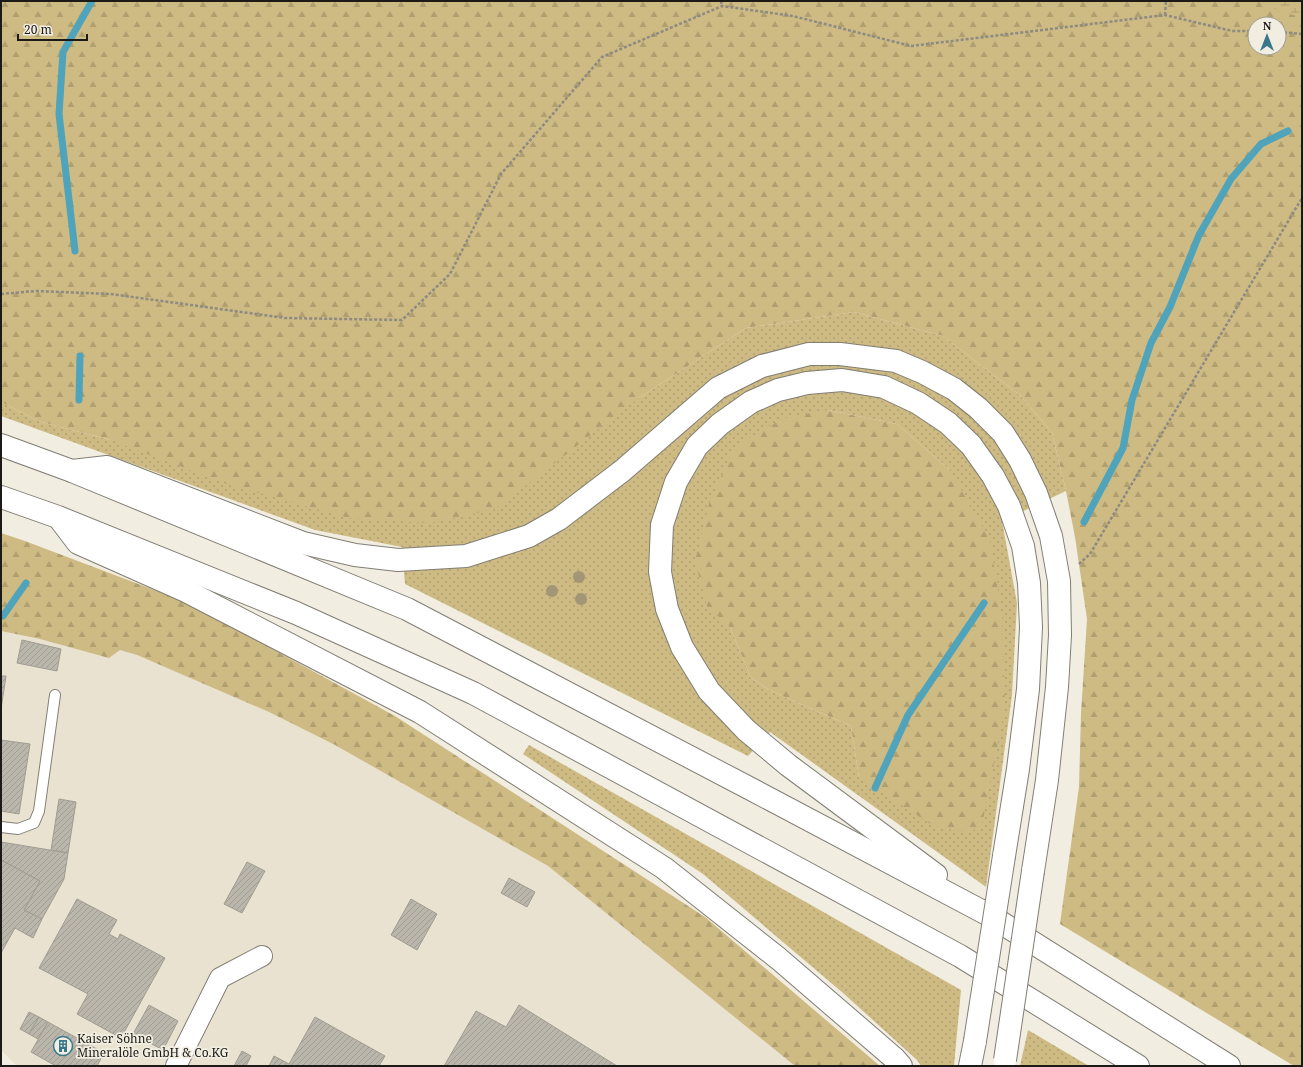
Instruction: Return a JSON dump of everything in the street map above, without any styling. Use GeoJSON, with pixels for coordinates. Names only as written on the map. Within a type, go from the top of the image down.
{"type":"FeatureCollection","features":[{"type":"Feature","properties":{"kind":"highway"},"geometry":{"type":"LineString","coordinates":[[72,471],[107,467],[303,542],[355,555],[398,560],[466,556],[529,536],[558,519],[622,471],[718,388],[762,366],[809,354],[840,354],[896,361],[922,372],[954,389],[978,408],[1003,433],[1020,460],[1036,493],[1051,536],[1059,581],[1060,636],[1057,688],[1047,780],[1005,1063]]}},
{"type":"Feature","properties":{"kind":"highway"},"geometry":{"type":"LineString","coordinates":[[970,1066],[1019,761],[1028,689],[1031,627],[1029,583],[1023,546],[1009,506],[993,476],[972,445],[948,423],[918,403],[884,386],[842,380],[807,383],[778,390],[751,402],[720,424],[697,446],[676,482],[662,525],[660,572],[667,610],[682,647],[709,691],[746,730],[788,765],[989,915]]}},
{"type":"Feature","properties":{"kind":"highway"},"geometry":{"type":"LineString","coordinates":[[1,445],[72,471],[407,610],[989,915],[1229,1066]]}},
{"type":"Feature","properties":{"kind":"highway"},"geometry":{"type":"LineString","coordinates":[[1,497],[58,517],[296,613],[473,693],[960,956],[1138,1066]]}},
{"type":"Feature","properties":{"kind":"highway"},"geometry":{"type":"LineString","coordinates":[[58,517],[78,543],[186,591],[420,712],[664,868],[779,959],[894,1058],[901,1066]]}},
{"type":"Feature","properties":{"kind":"street"},"geometry":{"type":"LineString","coordinates":[[176,1066],[220,978],[262,956]]}},
{"type":"Feature","properties":{"kind":"lane"},"geometry":{"type":"LineString","coordinates":[[1,827],[18,829],[34,823],[39,811],[55,695]]}},
{"type":"Feature","properties":{"kind":"path"},"geometry":{"type":"LineString","coordinates":[[721,1],[722,6]]}},
{"type":"Feature","properties":{"kind":"path"},"geometry":{"type":"LineString","coordinates":[[1165,15],[1166,1]]}},
{"type":"Feature","properties":{"kind":"path"},"geometry":{"type":"LineString","coordinates":[[1,294],[36,291],[111,294],[285,318],[402,320],[450,274],[501,174],[602,57],[722,6],[793,16],[910,46],[1165,15],[1232,30],[1247,31]]}},
{"type":"Feature","properties":{"kind":"path"},"geometry":{"type":"LineString","coordinates":[[1287,33],[1302,34]]}},
{"type":"Feature","properties":{"kind":"path"},"geometry":{"type":"LineString","coordinates":[[1059,581],[1090,554],[1302,198]]}},
{"type":"Feature","properties":{"kind":"shaded area"},"geometry":{"type":"Polygon","coordinates":[[[1,631],[40,639],[120,650],[137,655],[269,712],[335,745],[548,866],[795,1066],[17,1066],[1,1050],[1,631]]]}},
{"type":"Feature","properties":{"kind":"green space"},"geometry":{"type":"Polygon","coordinates":[[[1,1],[1302,1],[1302,1066],[1294,1066],[1060,924],[1079,787],[1081,713],[1087,619],[1075,537],[1066,491],[1052,433],[1021,396],[943,336],[854,312],[746,328],[639,398],[495,509],[429,523],[349,518],[227,484],[110,440],[38,421],[1,402],[1,1]]]}},
{"type":"Feature","properties":{"kind":"green space"},"geometry":{"type":"Polygon","coordinates":[[[1266,1],[1302,1],[1302,17],[1277,11],[1266,1]]]}},
{"type":"Feature","properties":{"kind":"green space"},"geometry":{"type":"Polygon","coordinates":[[[854,312],[943,336],[1021,396],[1052,433],[1066,491],[1002,521],[1017,603],[1012,695],[986,887],[770,732],[748,756],[405,584],[402,547],[315,530],[1,416],[1,402],[38,421],[110,440],[639,398],[746,328],[854,312]],[[828,410],[730,627],[751,678],[773,692],[851,726],[859,778],[950,470],[897,424],[828,410]]]}},
{"type":"Feature","properties":{"kind":"green space"},"geometry":{"type":"Polygon","coordinates":[[[828,410],[897,424],[950,470],[990,540],[1002,616],[1005,706],[982,825],[968,833],[934,826],[859,778],[851,726],[773,692],[751,678],[730,627],[707,606],[695,561],[709,504],[735,446],[784,418],[828,410]]]}},
{"type":"Feature","properties":{"kind":"green space"},"geometry":{"type":"Polygon","coordinates":[[[1,533],[186,602],[395,716],[705,917],[880,1066],[795,1066],[548,866],[335,745],[269,712],[137,655],[120,650],[109,658],[40,639],[1,631],[1,533]]]}},
{"type":"Feature","properties":{"kind":"green space"},"geometry":{"type":"Polygon","coordinates":[[[529,745],[961,990],[954,1066],[921,1066],[917,1060],[843,993],[703,874],[523,754],[529,745]]]}},
{"type":"Feature","properties":{"kind":"green space"},"geometry":{"type":"Polygon","coordinates":[[[1028,1030],[1089,1066],[1020,1066],[1028,1030]]]}},
{"type":"Feature","properties":{"kind":"building"},"geometry":{"type":"Polygon","coordinates":[[[22,640],[61,649],[57,671],[17,663],[22,640]]]}},
{"type":"Feature","properties":{"kind":"building"},"geometry":{"type":"Polygon","coordinates":[[[1,676],[6,676],[1,709],[1,676]]]}},
{"type":"Feature","properties":{"kind":"building"},"geometry":{"type":"Polygon","coordinates":[[[1,740],[30,744],[19,814],[1,811],[1,740]]]}},
{"type":"Feature","properties":{"kind":"building"},"geometry":{"type":"Polygon","coordinates":[[[59,799],[76,802],[68,853],[51,850],[59,799]]]}},
{"type":"Feature","properties":{"kind":"building"},"geometry":{"type":"Polygon","coordinates":[[[1,842],[68,853],[64,879],[42,919],[24,910],[40,881],[1,860],[1,842]]]}},
{"type":"Feature","properties":{"kind":"building"},"geometry":{"type":"Polygon","coordinates":[[[1,860],[40,881],[24,910],[42,919],[33,938],[15,928],[1,953],[1,860]]]}},
{"type":"Feature","properties":{"kind":"building"},"geometry":{"type":"Polygon","coordinates":[[[247,862],[265,871],[242,913],[224,904],[247,862]]]}},
{"type":"Feature","properties":{"kind":"building"},"geometry":{"type":"Polygon","coordinates":[[[509,878],[535,892],[527,907],[501,893],[509,878]]]}},
{"type":"Feature","properties":{"kind":"building"},"geometry":{"type":"Polygon","coordinates":[[[77,899],[117,920],[109,934],[118,939],[120,934],[165,958],[121,1038],[77,1014],[88,994],[39,968],[77,899]]]}},
{"type":"Feature","properties":{"kind":"building"},"geometry":{"type":"Polygon","coordinates":[[[411,899],[437,914],[417,950],[391,935],[411,899]]]}},
{"type":"Feature","properties":{"kind":"building"},"geometry":{"type":"Polygon","coordinates":[[[149,1005],[178,1021],[163,1050],[133,1034],[149,1005]]]}},
{"type":"Feature","properties":{"kind":"building"},"geometry":{"type":"Polygon","coordinates":[[[519,1005],[617,1066],[444,1066],[476,1011],[506,1027],[519,1005]]]}},
{"type":"Feature","properties":{"kind":"building"},"geometry":{"type":"Polygon","coordinates":[[[29,1012],[39,1017],[29,1034],[20,1029],[29,1012]]]}},
{"type":"Feature","properties":{"kind":"building"},"geometry":{"type":"Polygon","coordinates":[[[39,1017],[48,1022],[38,1039],[29,1034],[39,1017]]]}},
{"type":"Feature","properties":{"kind":"building"},"geometry":{"type":"Polygon","coordinates":[[[315,1017],[385,1056],[379,1066],[269,1066],[274,1056],[289,1064],[315,1017]]]}},
{"type":"Feature","properties":{"kind":"building","name":"Kaiser Söhne Mineralöle GmbH & Co.KG"},"geometry":{"type":"Polygon","coordinates":[[[48,1022],[104,1053],[97,1066],[56,1066],[31,1052],[48,1022]]]}},
{"type":"Feature","properties":{"kind":"building"},"geometry":{"type":"Polygon","coordinates":[[[242,1051],[251,1056],[246,1066],[234,1066],[242,1051]]]}},
{"type":"Feature","properties":{"kind":"waterway"},"geometry":{"type":"LineString","coordinates":[[75,251],[59,114],[63,52],[92,1]]}},
{"type":"Feature","properties":{"kind":"waterway"},"geometry":{"type":"LineString","coordinates":[[1084,522],[1123,448],[1132,400],[1151,343],[1170,307],[1199,235],[1231,179],[1261,144],[1288,131]]}},
{"type":"Feature","properties":{"kind":"waterway"},"geometry":{"type":"LineString","coordinates":[[79,400],[80,356]]}},
{"type":"Feature","properties":{"kind":"waterway"},"geometry":{"type":"LineString","coordinates":[[1,615],[3,616],[26,583]]}},
{"type":"Feature","properties":{"kind":"waterway"},"geometry":{"type":"LineString","coordinates":[[875,788],[908,715],[984,603]]}},
{"type":"Feature","properties":{"kind":"place","name":"Kaiser Söhne Mineralöle GmbH & Co.KG"},"geometry":{"type":"Point","coordinates":[63,1046]}}]}
